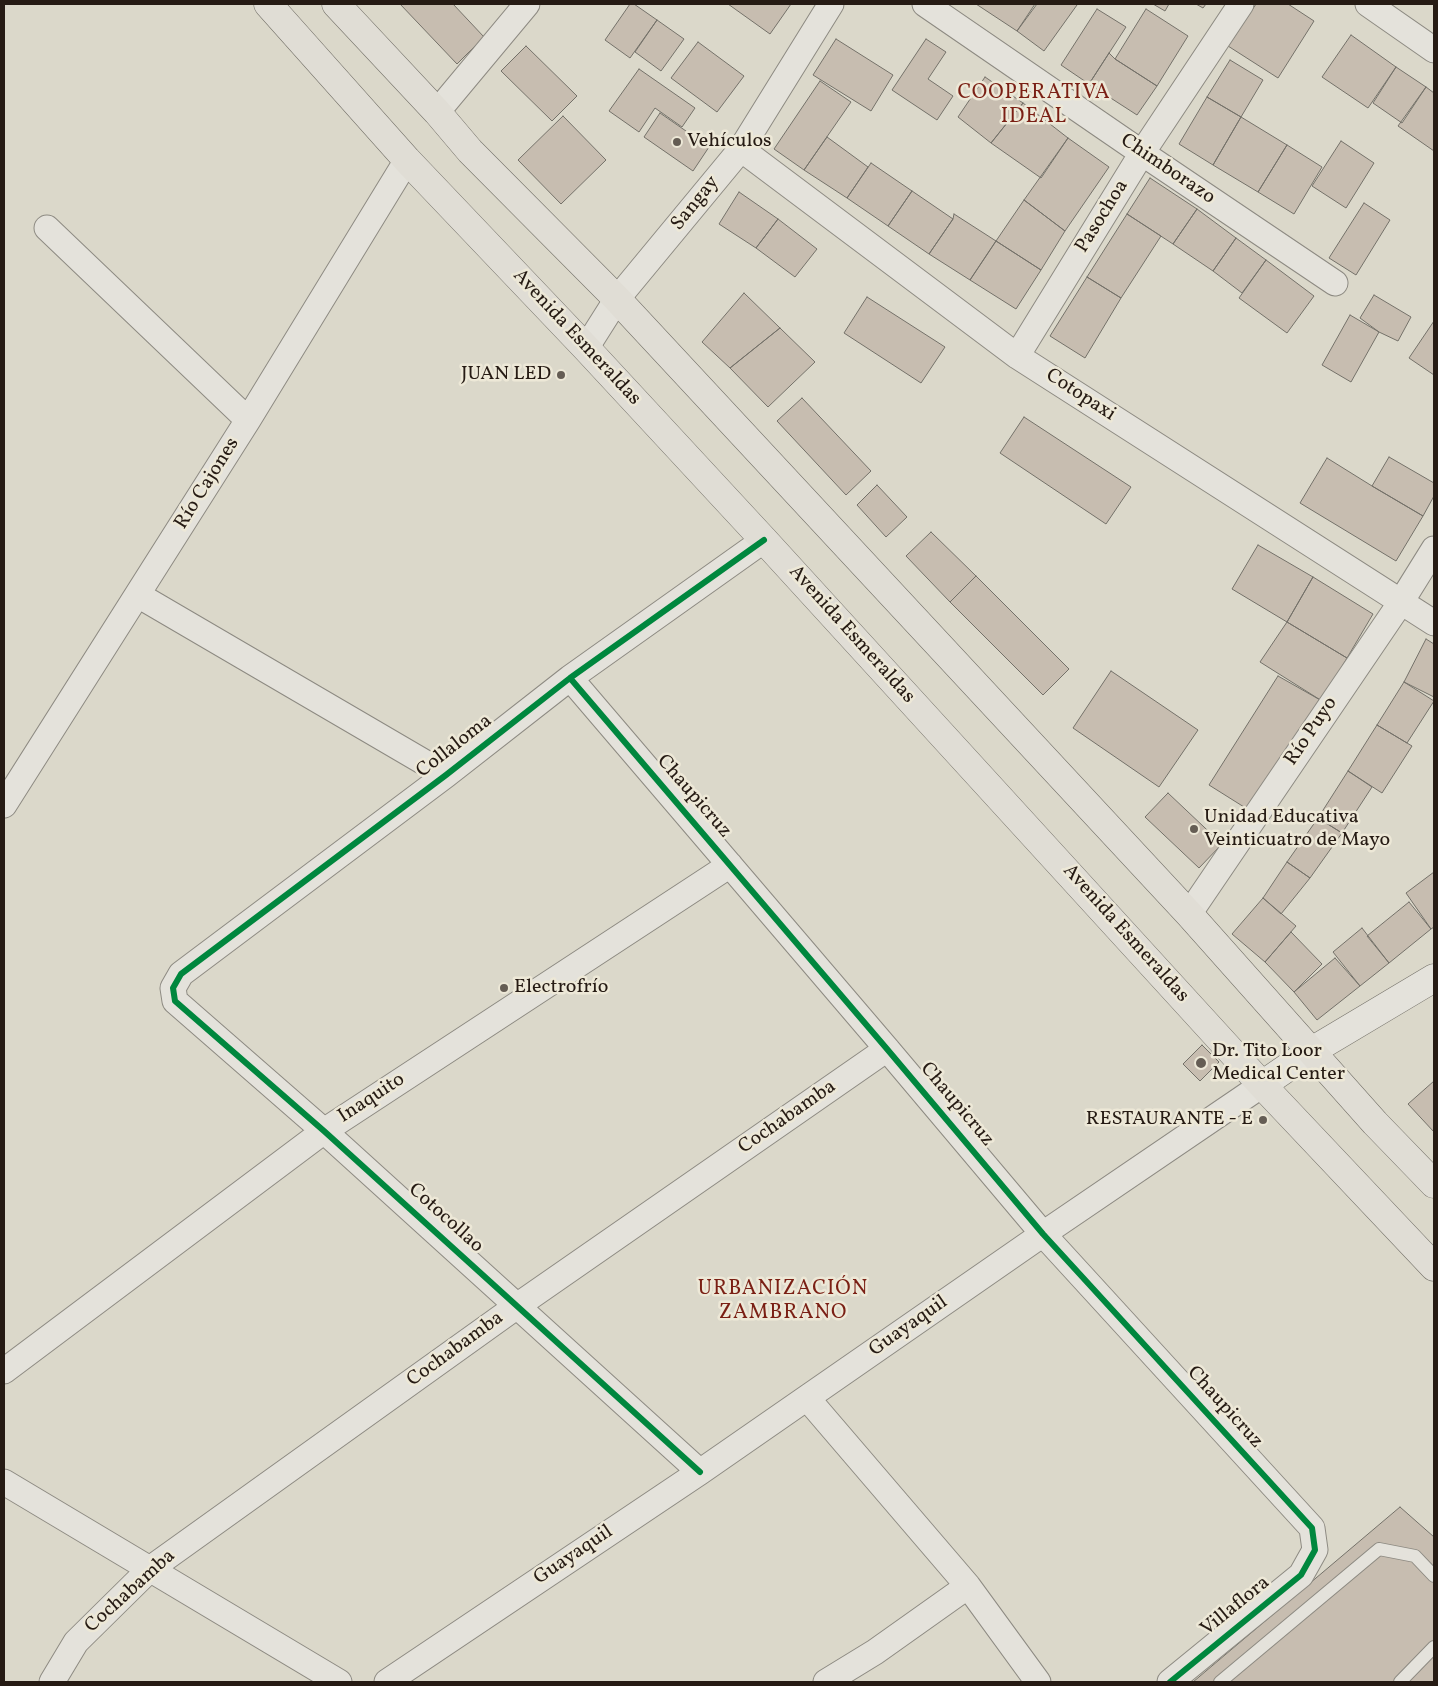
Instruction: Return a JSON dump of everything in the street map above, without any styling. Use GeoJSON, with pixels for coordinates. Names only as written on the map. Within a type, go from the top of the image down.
{"type":"FeatureCollection","features":[{"type":"Feature","properties":{"kind":"main road","name":"Avenida Esmeraldas"},"geometry":{"type":"LineString","coordinates":[[268,4],[407,160],[586,348],[1262,1085],[1434,1267]]}},
{"type":"Feature","properties":{"kind":"main road"},"geometry":{"type":"LineString","coordinates":[[336,4],[437,112],[470,151],[617,299],[1189,914],[1374,1123],[1434,1184]]}},
{"type":"Feature","properties":{"kind":"street"},"geometry":{"type":"LineString","coordinates":[[437,112],[527,4]]}},
{"type":"Feature","properties":{"kind":"street","name":"Sangay"},"geometry":{"type":"LineString","coordinates":[[586,348],[617,299],[741,149],[831,4]]}},
{"type":"Feature","properties":{"kind":"street","name":"Chimborazo"},"geometry":{"type":"LineString","coordinates":[[926,4],[1142,154],[1335,283]]}},
{"type":"Feature","properties":{"kind":"street","name":"Pasochoa"},"geometry":{"type":"LineString","coordinates":[[1017,356],[1142,154],[1241,4]]}},
{"type":"Feature","properties":{"kind":"street"},"geometry":{"type":"LineString","coordinates":[[1368,4],[1434,50]]}},
{"type":"Feature","properties":{"kind":"street","name":"Cotopaxi"},"geometry":{"type":"LineString","coordinates":[[741,149],[1017,356],[1434,623]]}},
{"type":"Feature","properties":{"kind":"street","name":"Río Cajones"},"geometry":{"type":"LineString","coordinates":[[4,805],[248,420],[407,160]]}},
{"type":"Feature","properties":{"kind":"street"},"geometry":{"type":"LineString","coordinates":[[47,228],[248,420]]}},
{"type":"Feature","properties":{"kind":"street","name":"Collaloma"},"geometry":{"type":"LineString","coordinates":[[173,988],[182,974],[446,775],[570,678],[764,540]]}},
{"type":"Feature","properties":{"kind":"street","name":"Río Puyo"},"geometry":{"type":"LineString","coordinates":[[1189,914],[1401,602],[1434,549]]}},
{"type":"Feature","properties":{"kind":"street"},"geometry":{"type":"LineString","coordinates":[[138,595],[446,775]]}},
{"type":"Feature","properties":{"kind":"street","name":"Chaupicruz"},"geometry":{"type":"LineString","coordinates":[[570,678],[888,1049],[1043,1234],[1312,1528],[1315,1550]]}},
{"type":"Feature","properties":{"kind":"street","name":"Inaquito"},"geometry":{"type":"LineString","coordinates":[[4,1371],[324,1131],[730,865]]}},
{"type":"Feature","properties":{"kind":"street","name":"Guayaquil"},"geometry":{"type":"LineString","coordinates":[[387,1682],[700,1472],[1043,1234],[1310,1052],[1434,978]]}},
{"type":"Feature","properties":{"kind":"street","name":"Cotocollao"},"geometry":{"type":"LineString","coordinates":[[173,988],[175,1001],[324,1131],[700,1472]]}},
{"type":"Feature","properties":{"kind":"street","name":"Cochabamba"},"geometry":{"type":"LineString","coordinates":[[52,1682],[76,1642],[150,1569],[517,1306],[888,1049]]}},
{"type":"Feature","properties":{"kind":"street"},"geometry":{"type":"LineString","coordinates":[[807,1398],[968,1586],[1038,1682]]}},
{"type":"Feature","properties":{"kind":"street"},"geometry":{"type":"LineString","coordinates":[[4,1482],[339,1682]]}},
{"type":"Feature","properties":{"kind":"street","name":"Villaflora"},"geometry":{"type":"LineString","coordinates":[[1170,1682],[1301,1575],[1315,1550]]}},
{"type":"Feature","properties":{"kind":"street"},"geometry":{"type":"LineString","coordinates":[[826,1682],[875,1652],[968,1586]]}},
{"type":"Feature","properties":{"kind":"lane"},"geometry":{"type":"LineString","coordinates":[[1220,1682],[1378,1549],[1416,1556],[1434,1576]]}},
{"type":"Feature","properties":{"kind":"lane"},"geometry":{"type":"LineString","coordinates":[[1400,1682],[1434,1648]]}},
{"type":"Feature","properties":{"kind":"building"},"geometry":{"type":"Polygon","coordinates":[[[400,4],[453,4],[484,37],[457,64],[400,4]]]}},
{"type":"Feature","properties":{"kind":"building"},"geometry":{"type":"Polygon","coordinates":[[[630,4],[634,4],[657,20],[630,58],[605,40],[630,4]]]}},
{"type":"Feature","properties":{"kind":"building"},"geometry":{"type":"Polygon","coordinates":[[[728,4],[791,4],[770,34],[728,4]]]}},
{"type":"Feature","properties":{"kind":"building"},"geometry":{"type":"Polygon","coordinates":[[[976,4],[1035,4],[1017,31],[976,4]]]}},
{"type":"Feature","properties":{"kind":"building"},"geometry":{"type":"Polygon","coordinates":[[[1037,4],[1077,5],[1044,51],[1017,31],[1037,4]]]}},
{"type":"Feature","properties":{"kind":"building"},"geometry":{"type":"Polygon","coordinates":[[[1153,4],[1169,4],[1165,11],[1153,4]]]}},
{"type":"Feature","properties":{"kind":"building"},"geometry":{"type":"Polygon","coordinates":[[[1196,4],[1206,4],[1203,8],[1196,4]]]}},
{"type":"Feature","properties":{"kind":"building"},"geometry":{"type":"Polygon","coordinates":[[[1256,4],[1288,4],[1314,21],[1278,78],[1228,46],[1256,4]]]}},
{"type":"Feature","properties":{"kind":"building"},"geometry":{"type":"Polygon","coordinates":[[[1097,9],[1126,27],[1089,84],[1061,65],[1097,9]]]}},
{"type":"Feature","properties":{"kind":"building"},"geometry":{"type":"Polygon","coordinates":[[[1146,9],[1188,36],[1157,86],[1115,59],[1146,9]]]}},
{"type":"Feature","properties":{"kind":"building"},"geometry":{"type":"Polygon","coordinates":[[[657,20],[684,39],[661,71],[635,52],[657,20]]]}},
{"type":"Feature","properties":{"kind":"building"},"geometry":{"type":"Polygon","coordinates":[[[1351,35],[1396,67],[1368,108],[1322,77],[1351,35]]]}},
{"type":"Feature","properties":{"kind":"building"},"geometry":{"type":"Polygon","coordinates":[[[836,39],[893,75],[871,111],[813,75],[836,39]]]}},
{"type":"Feature","properties":{"kind":"building"},"geometry":{"type":"Polygon","coordinates":[[[926,39],[946,52],[928,79],[953,96],[937,120],[892,90],[926,39]]]}},
{"type":"Feature","properties":{"kind":"building"},"geometry":{"type":"Polygon","coordinates":[[[698,42],[744,76],[717,112],[671,78],[698,42]]]}},
{"type":"Feature","properties":{"kind":"building"},"geometry":{"type":"Polygon","coordinates":[[[526,46],[577,96],[552,121],[501,71],[526,46]]]}},
{"type":"Feature","properties":{"kind":"building"},"geometry":{"type":"Polygon","coordinates":[[[1109,53],[1115,59],[1157,86],[1137,115],[1089,84],[1109,53]]]}},
{"type":"Feature","properties":{"kind":"building"},"geometry":{"type":"Polygon","coordinates":[[[1230,60],[1263,80],[1241,117],[1207,97],[1230,60]]]}},
{"type":"Feature","properties":{"kind":"building"},"geometry":{"type":"Polygon","coordinates":[[[1396,67],[1426,87],[1402,123],[1373,103],[1396,67]]]}},
{"type":"Feature","properties":{"kind":"building"},"geometry":{"type":"Polygon","coordinates":[[[639,69],[695,108],[682,127],[655,108],[639,132],[609,111],[639,69]]]}},
{"type":"Feature","properties":{"kind":"building"},"geometry":{"type":"Polygon","coordinates":[[[985,77],[1023,103],[991,143],[958,117],[985,77]]]}},
{"type":"Feature","properties":{"kind":"building"},"geometry":{"type":"Polygon","coordinates":[[[820,81],[851,102],[804,170],[774,149],[820,81]]]}},
{"type":"Feature","properties":{"kind":"building"},"geometry":{"type":"Polygon","coordinates":[[[1426,87],[1434,93],[1434,151],[1398,126],[1426,87]]]}},
{"type":"Feature","properties":{"kind":"building"},"geometry":{"type":"Polygon","coordinates":[[[1207,97],[1241,117],[1213,165],[1179,144],[1207,97]]]}},
{"type":"Feature","properties":{"kind":"building"},"geometry":{"type":"Polygon","coordinates":[[[1023,103],[1068,138],[1041,178],[991,143],[1023,103]]]}},
{"type":"Feature","properties":{"kind":"building","name":"Vehículos"},"geometry":{"type":"Polygon","coordinates":[[[660,113],[709,147],[693,171],[644,137],[660,113]]]}},
{"type":"Feature","properties":{"kind":"building"},"geometry":{"type":"Polygon","coordinates":[[[563,116],[606,160],[561,204],[518,160],[563,116]]]}},
{"type":"Feature","properties":{"kind":"building"},"geometry":{"type":"Polygon","coordinates":[[[1241,117],[1287,145],[1258,192],[1213,165],[1241,117]]]}},
{"type":"Feature","properties":{"kind":"building"},"geometry":{"type":"Polygon","coordinates":[[[827,137],[868,167],[847,198],[804,170],[827,137]]]}},
{"type":"Feature","properties":{"kind":"building"},"geometry":{"type":"Polygon","coordinates":[[[1068,138],[1109,167],[1065,231],[1024,200],[1068,138]]]}},
{"type":"Feature","properties":{"kind":"building"},"geometry":{"type":"Polygon","coordinates":[[[1341,141],[1374,163],[1346,208],[1312,186],[1341,141]]]}},
{"type":"Feature","properties":{"kind":"building"},"geometry":{"type":"Polygon","coordinates":[[[1287,145],[1322,167],[1294,214],[1258,192],[1287,145]]]}},
{"type":"Feature","properties":{"kind":"building"},"geometry":{"type":"Polygon","coordinates":[[[871,163],[912,191],[888,226],[847,198],[871,163]]]}},
{"type":"Feature","properties":{"kind":"building"},"geometry":{"type":"Polygon","coordinates":[[[1150,178],[1197,209],[1173,244],[1127,214],[1150,178]]]}},
{"type":"Feature","properties":{"kind":"building"},"geometry":{"type":"Polygon","coordinates":[[[912,191],[953,219],[929,254],[888,226],[912,191]]]}},
{"type":"Feature","properties":{"kind":"building"},"geometry":{"type":"Polygon","coordinates":[[[739,192],[778,219],[756,248],[719,224],[739,192]]]}},
{"type":"Feature","properties":{"kind":"building"},"geometry":{"type":"Polygon","coordinates":[[[1024,200],[1065,231],[1041,270],[996,241],[1024,200]]]}},
{"type":"Feature","properties":{"kind":"building"},"geometry":{"type":"Polygon","coordinates":[[[1364,203],[1390,220],[1356,275],[1329,258],[1364,203]]]}},
{"type":"Feature","properties":{"kind":"building"},"geometry":{"type":"Polygon","coordinates":[[[1197,209],[1236,238],[1213,271],[1173,244],[1197,209]]]}},
{"type":"Feature","properties":{"kind":"building"},"geometry":{"type":"Polygon","coordinates":[[[954,214],[996,241],[970,280],[929,254],[953,219],[954,214]]]}},
{"type":"Feature","properties":{"kind":"building"},"geometry":{"type":"Polygon","coordinates":[[[1127,214],[1161,236],[1121,298],[1087,277],[1127,214]]]}},
{"type":"Feature","properties":{"kind":"building"},"geometry":{"type":"Polygon","coordinates":[[[778,219],[817,249],[795,277],[756,248],[778,219]]]}},
{"type":"Feature","properties":{"kind":"building"},"geometry":{"type":"Polygon","coordinates":[[[1236,238],[1266,260],[1242,293],[1213,271],[1236,238]]]}},
{"type":"Feature","properties":{"kind":"building"},"geometry":{"type":"Polygon","coordinates":[[[996,241],[1041,270],[1016,309],[970,280],[996,241]]]}},
{"type":"Feature","properties":{"kind":"building"},"geometry":{"type":"Polygon","coordinates":[[[1266,260],[1314,296],[1287,333],[1239,298],[1266,260]]]}},
{"type":"Feature","properties":{"kind":"building"},"geometry":{"type":"Polygon","coordinates":[[[1087,277],[1121,298],[1085,358],[1050,336],[1087,277]]]}},
{"type":"Feature","properties":{"kind":"building"},"geometry":{"type":"Polygon","coordinates":[[[744,293],[780,328],[730,368],[702,342],[744,293]]]}},
{"type":"Feature","properties":{"kind":"building"},"geometry":{"type":"Polygon","coordinates":[[[1374,295],[1411,317],[1398,341],[1379,332],[1360,318],[1374,295]]]}},
{"type":"Feature","properties":{"kind":"building"},"geometry":{"type":"Polygon","coordinates":[[[867,297],[945,347],[921,383],[844,333],[867,297]]]}},
{"type":"Feature","properties":{"kind":"building"},"geometry":{"type":"Polygon","coordinates":[[[1350,315],[1379,332],[1351,382],[1322,365],[1350,315]]]}},
{"type":"Feature","properties":{"kind":"building"},"geometry":{"type":"Polygon","coordinates":[[[1434,321],[1434,375],[1409,358],[1434,321]]]}},
{"type":"Feature","properties":{"kind":"building"},"geometry":{"type":"Polygon","coordinates":[[[780,328],[815,362],[768,407],[730,368],[780,328]]]}},
{"type":"Feature","properties":{"kind":"building"},"geometry":{"type":"Polygon","coordinates":[[[802,398],[871,471],[846,495],[777,421],[802,398]]]}},
{"type":"Feature","properties":{"kind":"building"},"geometry":{"type":"Polygon","coordinates":[[[1024,417],[1131,487],[1106,524],[1000,453],[1024,417]]]}},
{"type":"Feature","properties":{"kind":"building"},"geometry":{"type":"Polygon","coordinates":[[[1389,457],[1434,483],[1434,496],[1423,516],[1372,486],[1389,457]]]}},
{"type":"Feature","properties":{"kind":"building"},"geometry":{"type":"Polygon","coordinates":[[[1327,458],[1423,516],[1396,561],[1300,503],[1327,458]]]}},
{"type":"Feature","properties":{"kind":"building"},"geometry":{"type":"Polygon","coordinates":[[[877,485],[907,517],[886,537],[857,505],[877,485]]]}},
{"type":"Feature","properties":{"kind":"building"},"geometry":{"type":"Polygon","coordinates":[[[931,532],[976,576],[950,602],[906,556],[931,532]]]}},
{"type":"Feature","properties":{"kind":"building"},"geometry":{"type":"Polygon","coordinates":[[[1258,545],[1313,577],[1287,622],[1232,589],[1258,545]]]}},
{"type":"Feature","properties":{"kind":"building"},"geometry":{"type":"Polygon","coordinates":[[[976,576],[1069,669],[1043,695],[950,602],[976,576]]]}},
{"type":"Feature","properties":{"kind":"building"},"geometry":{"type":"Polygon","coordinates":[[[1313,577],[1373,614],[1347,658],[1287,622],[1313,577]]]}},
{"type":"Feature","properties":{"kind":"building"},"geometry":{"type":"Polygon","coordinates":[[[1287,622],[1347,658],[1322,701],[1260,662],[1287,622]]]}},
{"type":"Feature","properties":{"kind":"building"},"geometry":{"type":"Polygon","coordinates":[[[1426,639],[1434,644],[1434,697],[1404,682],[1426,639]]]}},
{"type":"Feature","properties":{"kind":"building"},"geometry":{"type":"Polygon","coordinates":[[[1111,671],[1198,730],[1159,787],[1073,728],[1111,671]]]}},
{"type":"Feature","properties":{"kind":"building"},"geometry":{"type":"Polygon","coordinates":[[[1278,676],[1322,701],[1252,812],[1209,785],[1278,676]]]}},
{"type":"Feature","properties":{"kind":"building"},"geometry":{"type":"Polygon","coordinates":[[[1404,682],[1434,701],[1407,743],[1377,725],[1404,682]]]}},
{"type":"Feature","properties":{"kind":"building"},"geometry":{"type":"Polygon","coordinates":[[[1377,725],[1412,746],[1382,793],[1348,771],[1377,725]]]}},
{"type":"Feature","properties":{"kind":"building"},"geometry":{"type":"Polygon","coordinates":[[[1348,771],[1372,787],[1342,833],[1318,818],[1348,771]]]}},
{"type":"Feature","properties":{"kind":"building"},"geometry":{"type":"Polygon","coordinates":[[[1168,793],[1222,844],[1199,868],[1145,817],[1168,793]]]}},
{"type":"Feature","properties":{"kind":"building"},"geometry":{"type":"Polygon","coordinates":[[[1318,818],[1342,833],[1310,878],[1287,862],[1318,818]]]}},
{"type":"Feature","properties":{"kind":"building"},"geometry":{"type":"Polygon","coordinates":[[[1287,862],[1310,878],[1281,914],[1263,898],[1287,862]]]}},
{"type":"Feature","properties":{"kind":"building"},"geometry":{"type":"Polygon","coordinates":[[[1434,872],[1434,927],[1431,929],[1406,893],[1434,872]]]}},
{"type":"Feature","properties":{"kind":"building"},"geometry":{"type":"Polygon","coordinates":[[[1263,898],[1296,926],[1265,962],[1232,934],[1263,898]]]}},
{"type":"Feature","properties":{"kind":"building"},"geometry":{"type":"Polygon","coordinates":[[[1409,902],[1431,929],[1389,963],[1367,936],[1409,902]]]}},
{"type":"Feature","properties":{"kind":"building"},"geometry":{"type":"Polygon","coordinates":[[[1362,928],[1389,963],[1360,986],[1333,952],[1362,928]]]}},
{"type":"Feature","properties":{"kind":"building"},"geometry":{"type":"Polygon","coordinates":[[[1291,932],[1322,964],[1294,992],[1265,962],[1291,932]]]}},
{"type":"Feature","properties":{"kind":"building"},"geometry":{"type":"Polygon","coordinates":[[[1335,958],[1360,986],[1317,1020],[1294,992],[1335,958]]]}},
{"type":"Feature","properties":{"kind":"building","name":"Dr. Tito Loor Medical Center"},"geometry":{"type":"Polygon","coordinates":[[[1202,1045],[1219,1062],[1200,1081],[1183,1064],[1202,1045]]]}},
{"type":"Feature","properties":{"kind":"building"},"geometry":{"type":"Polygon","coordinates":[[[1434,1081],[1434,1132],[1408,1104],[1434,1081]]]}},
{"type":"Feature","properties":{"kind":"building"},"geometry":{"type":"Polygon","coordinates":[[[1400,1507],[1434,1537],[1433,1682],[1193,1682],[1400,1507]]]}},
{"type":"Feature","properties":{"kind":"cycle path"},"geometry":{"type":"LineString","coordinates":[[700,1472],[324,1131],[175,1001],[173,988],[181,974],[446,775],[570,678],[764,540]]}},
{"type":"Feature","properties":{"kind":"cycle path"},"geometry":{"type":"LineString","coordinates":[[570,678],[1043,1234],[1312,1528],[1315,1550],[1301,1575],[1170,1682]]}},
{"type":"Feature","properties":{"kind":"place","name":"Vehículos"},"geometry":{"type":"Point","coordinates":[677,142]}},
{"type":"Feature","properties":{"kind":"place","name":"JUAN LED"},"geometry":{"type":"Point","coordinates":[561,375]}},
{"type":"Feature","properties":{"kind":"place","name":"Unidad Educativa Veinticuatro de Mayo"},"geometry":{"type":"Point","coordinates":[1194,829]}},
{"type":"Feature","properties":{"kind":"place","name":"Electrofrío"},"geometry":{"type":"Point","coordinates":[504,988]}},
{"type":"Feature","properties":{"kind":"place","name":"Dr. Tito Loor Medical Center"},"geometry":{"type":"Point","coordinates":[1201,1063]}},
{"type":"Feature","properties":{"kind":"place","name":"RESTAURANTE - E"},"geometry":{"type":"Point","coordinates":[1263,1120]}},
{"type":"Feature","properties":{"kind":"district","name":"COOPERATIVA IDEAL"},"geometry":{"type":"Point","coordinates":[1034,106]}},
{"type":"Feature","properties":{"kind":"district","name":"URBANIZACIÓN ZAMBRANO"},"geometry":{"type":"Point","coordinates":[783,1302]}}]}
